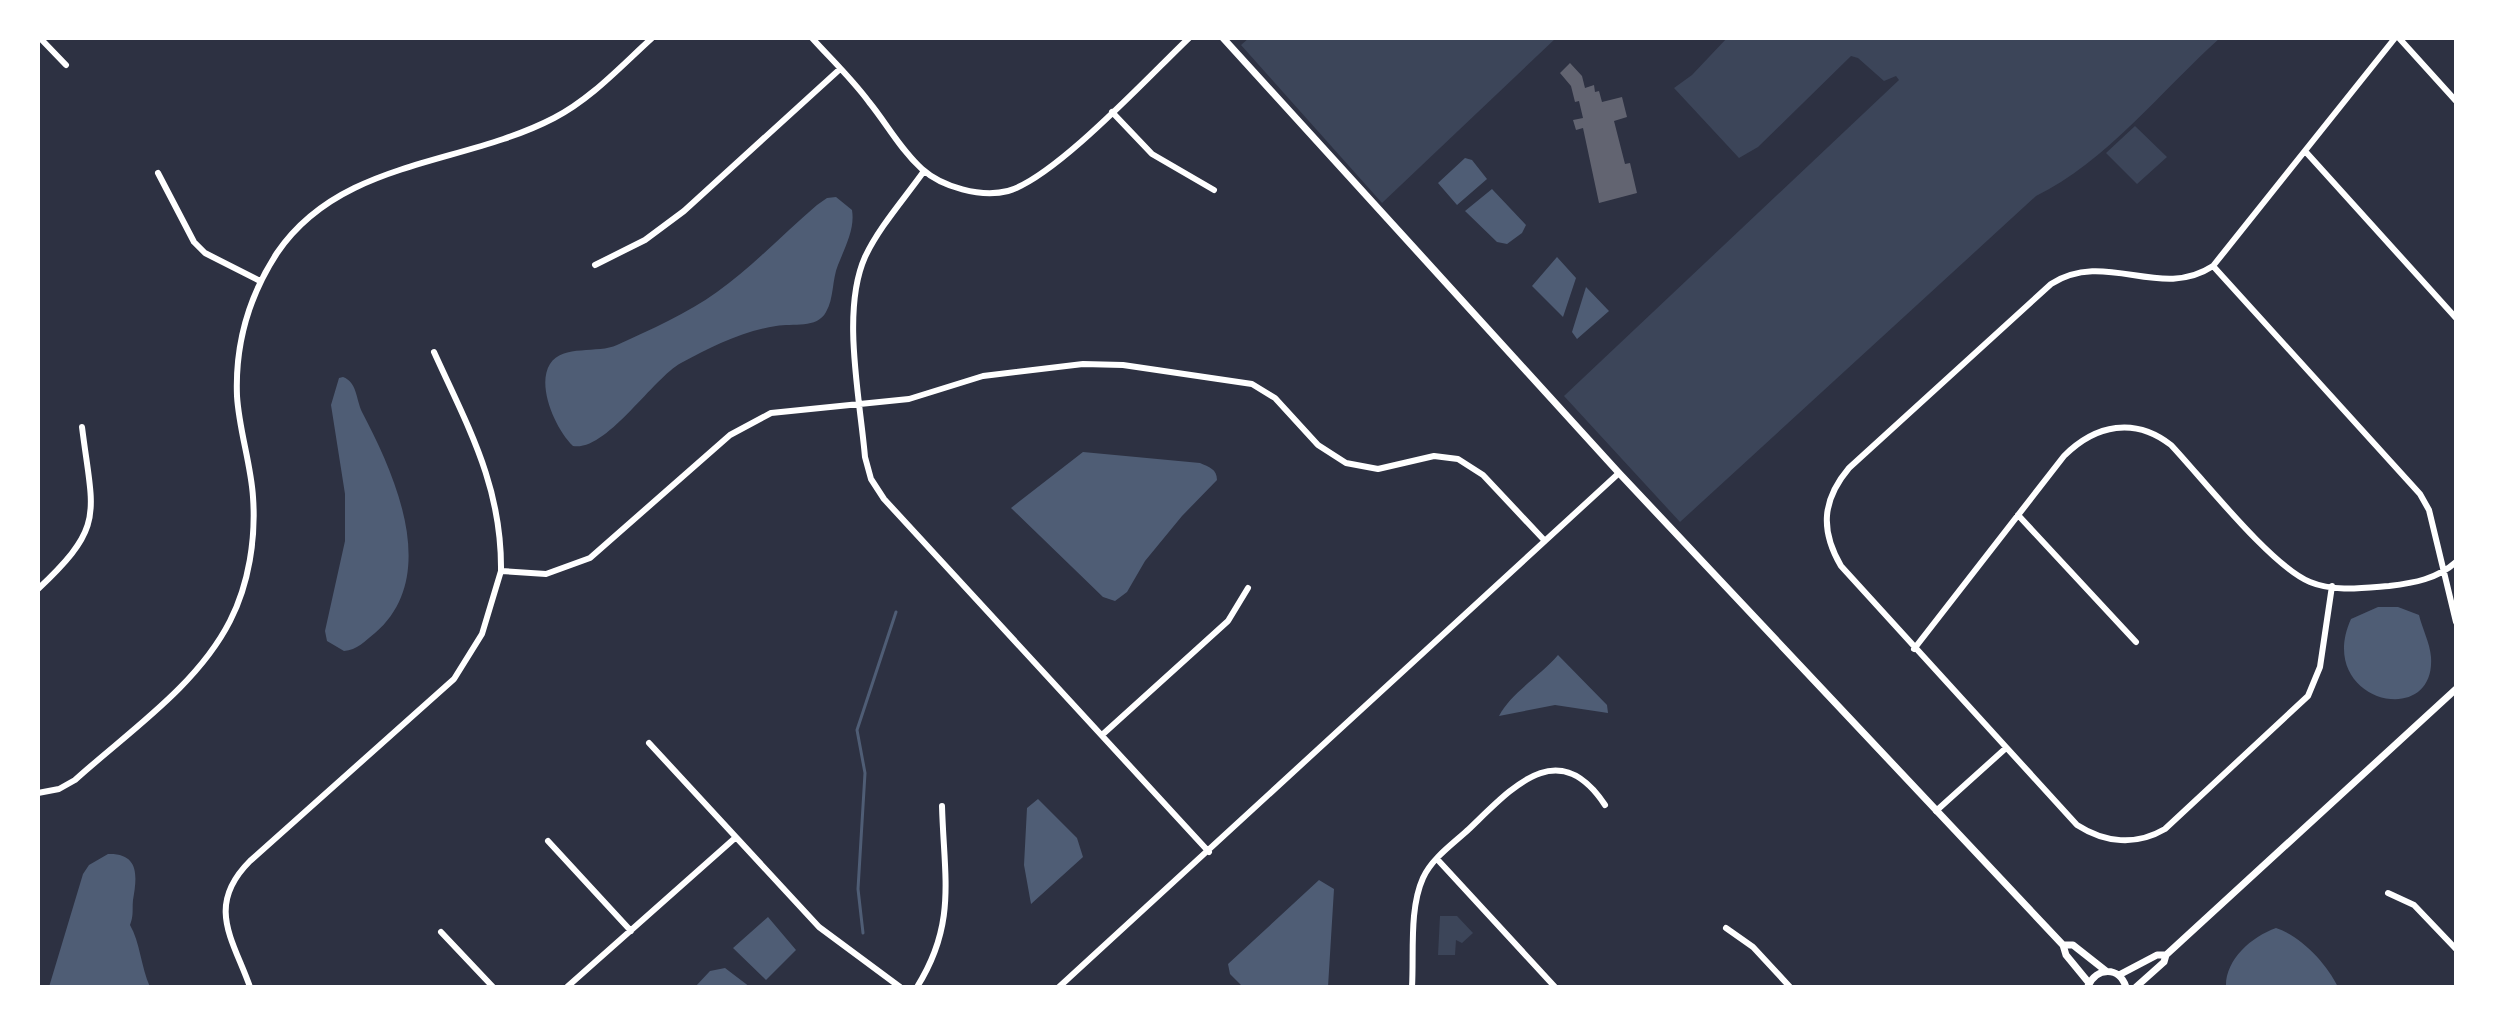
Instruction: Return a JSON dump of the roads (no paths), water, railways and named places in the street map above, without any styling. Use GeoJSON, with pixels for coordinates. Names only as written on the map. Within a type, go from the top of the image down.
{"type":"FeatureCollection","features":[{"type":"Feature","properties":{"kind":"street"},"geometry":{"type":"LineString","coordinates":[[40,38],[66,65]]}},
{"type":"Feature","properties":{"kind":"street"},"geometry":{"type":"LineString","coordinates":[[38,793],[59,789],[75,780],[176,689],[209,654],[230,620],[242,589],[253,544],[253,497],[237,398],[237,361],[248,311],[260,281],[303,222],[363,182],[554,118],[584,99],[652,38]]}},
{"type":"Feature","properties":{"kind":"street"},"geometry":{"type":"LineString","coordinates":[[812,38],[924,171],[951,186],[973,191],[1007,191],[1039,177],[1189,38]]}},
{"type":"Feature","properties":{"kind":"street"},"geometry":{"type":"LineString","coordinates":[[1223,38],[1619,473],[2063,945],[2066,955],[2088,985],[2097,973],[2106,971]]}},
{"type":"Feature","properties":{"kind":"street"},"geometry":{"type":"LineString","coordinates":[[2332,586],[2320,667],[2308,696],[2154,835],[2121,841],[2091,834],[2077,825],[1841,566],[1827,535],[1827,506],[1840,479],[1868,450],[2062,277],[2098,269],[2180,279],[2213,266],[2397,38],[2456,101]]}},
{"type":"Feature","properties":{"kind":"street"},"geometry":{"type":"LineString","coordinates":[[595,265],[645,240],[684,211],[840,69]]}},
{"type":"Feature","properties":{"kind":"street"},"geometry":{"type":"LineString","coordinates":[[1112,112],[1152,154],[1214,190]]}},
{"type":"Feature","properties":{"kind":"street"},"geometry":{"type":"LineString","coordinates":[[2305,151],[2456,318]]}},
{"type":"Feature","properties":{"kind":"street"},"geometry":{"type":"LineString","coordinates":[[924,171],[866,255],[856,283],[853,317],[860,405],[871,479],[884,499],[1209,852]]}},
{"type":"Feature","properties":{"kind":"street"},"geometry":{"type":"LineString","coordinates":[[158,173],[194,242],[205,253],[260,281]]}},
{"type":"Feature","properties":{"kind":"street"},"geometry":{"type":"LineString","coordinates":[[2213,266],[2420,494],[2429,510],[2456,622]]}},
{"type":"Feature","properties":{"kind":"street"},"geometry":{"type":"LineString","coordinates":[[250,987],[226,924],[227,897],[233,881],[250,861],[454,679],[482,634],[501,571],[500,529],[490,476],[434,352]]}},
{"type":"Feature","properties":{"kind":"street"},"geometry":{"type":"LineString","coordinates":[[501,571],[546,574],[590,558],[730,435],[750,422],[784,410],[909,399],[983,376],[1083,364],[1123,365],[1237,379],[1275,398],[1318,445],[1346,463],[1378,469],[1434,456],[1458,459],[1483,475],[1545,541]]}},
{"type":"Feature","properties":{"kind":"street"},"geometry":{"type":"LineString","coordinates":[[38,589],[73,556],[90,522],[82,427]]}},
{"type":"Feature","properties":{"kind":"street"},"geometry":{"type":"LineString","coordinates":[[1914,649],[2064,456],[2081,440],[2103,429],[2138,429],[2171,445],[2283,566],[2313,583],[2364,588],[2408,584],[2443,574],[2456,562]]}},
{"type":"Feature","properties":{"kind":"street"},"geometry":{"type":"LineString","coordinates":[[1059,987],[1619,473]]}},
{"type":"Feature","properties":{"kind":"street"},"geometry":{"type":"LineString","coordinates":[[2018,515],[2136,642]]}},
{"type":"Feature","properties":{"kind":"street"},"geometry":{"type":"LineString","coordinates":[[1102,735],[1228,621],[1248,588]]}},
{"type":"Feature","properties":{"kind":"street"},"geometry":{"type":"LineString","coordinates":[[2136,987],[2164,962],[2166,955],[2456,689]]}},
{"type":"Feature","properties":{"kind":"street"},"geometry":{"type":"LineString","coordinates":[[649,743],[819,927],[900,987]]}},
{"type":"Feature","properties":{"kind":"street"},"geometry":{"type":"LineString","coordinates":[[1936,811],[2006,748]]}},
{"type":"Feature","properties":{"kind":"street"},"geometry":{"type":"LineString","coordinates":[[1412,987],[1419,887],[1437,859],[1516,784],[1537,773],[1560,771],[1581,777],[1605,805]]}},
{"type":"Feature","properties":{"kind":"street"},"geometry":{"type":"LineString","coordinates":[[917,987],[932,962],[943,932],[942,806]]}},
{"type":"Feature","properties":{"kind":"street"},"geometry":{"type":"LineString","coordinates":[[567,987],[735,838]]}},
{"type":"Feature","properties":{"kind":"street"},"geometry":{"type":"LineString","coordinates":[[548,841],[631,931]]}},
{"type":"Feature","properties":{"kind":"street"},"geometry":{"type":"LineString","coordinates":[[1437,859],[1555,987]]}},
{"type":"Feature","properties":{"kind":"street"},"geometry":{"type":"LineString","coordinates":[[2388,893],[2414,905],[2456,949]]}},
{"type":"Feature","properties":{"kind":"street"},"geometry":{"type":"LineString","coordinates":[[1726,928],[1753,947],[1790,987]]}},
{"type":"Feature","properties":{"kind":"street"},"geometry":{"type":"LineString","coordinates":[[441,932],[493,987]]}},
{"type":"Feature","properties":{"kind":"street"},"geometry":{"type":"LineString","coordinates":[[2063,945],[2073,945],[2106,971],[2119,975],[2126,987]]}},
{"type":"Feature","properties":{"kind":"street"},"geometry":{"type":"LineString","coordinates":[[2119,975],[2157,955],[2166,955]]}},
{"type":"Feature","properties":{"kind":"waterway"},"geometry":{"type":"LineString","coordinates":[[863,933],[858,889],[865,773],[857,730],[896,612]]}}]}
